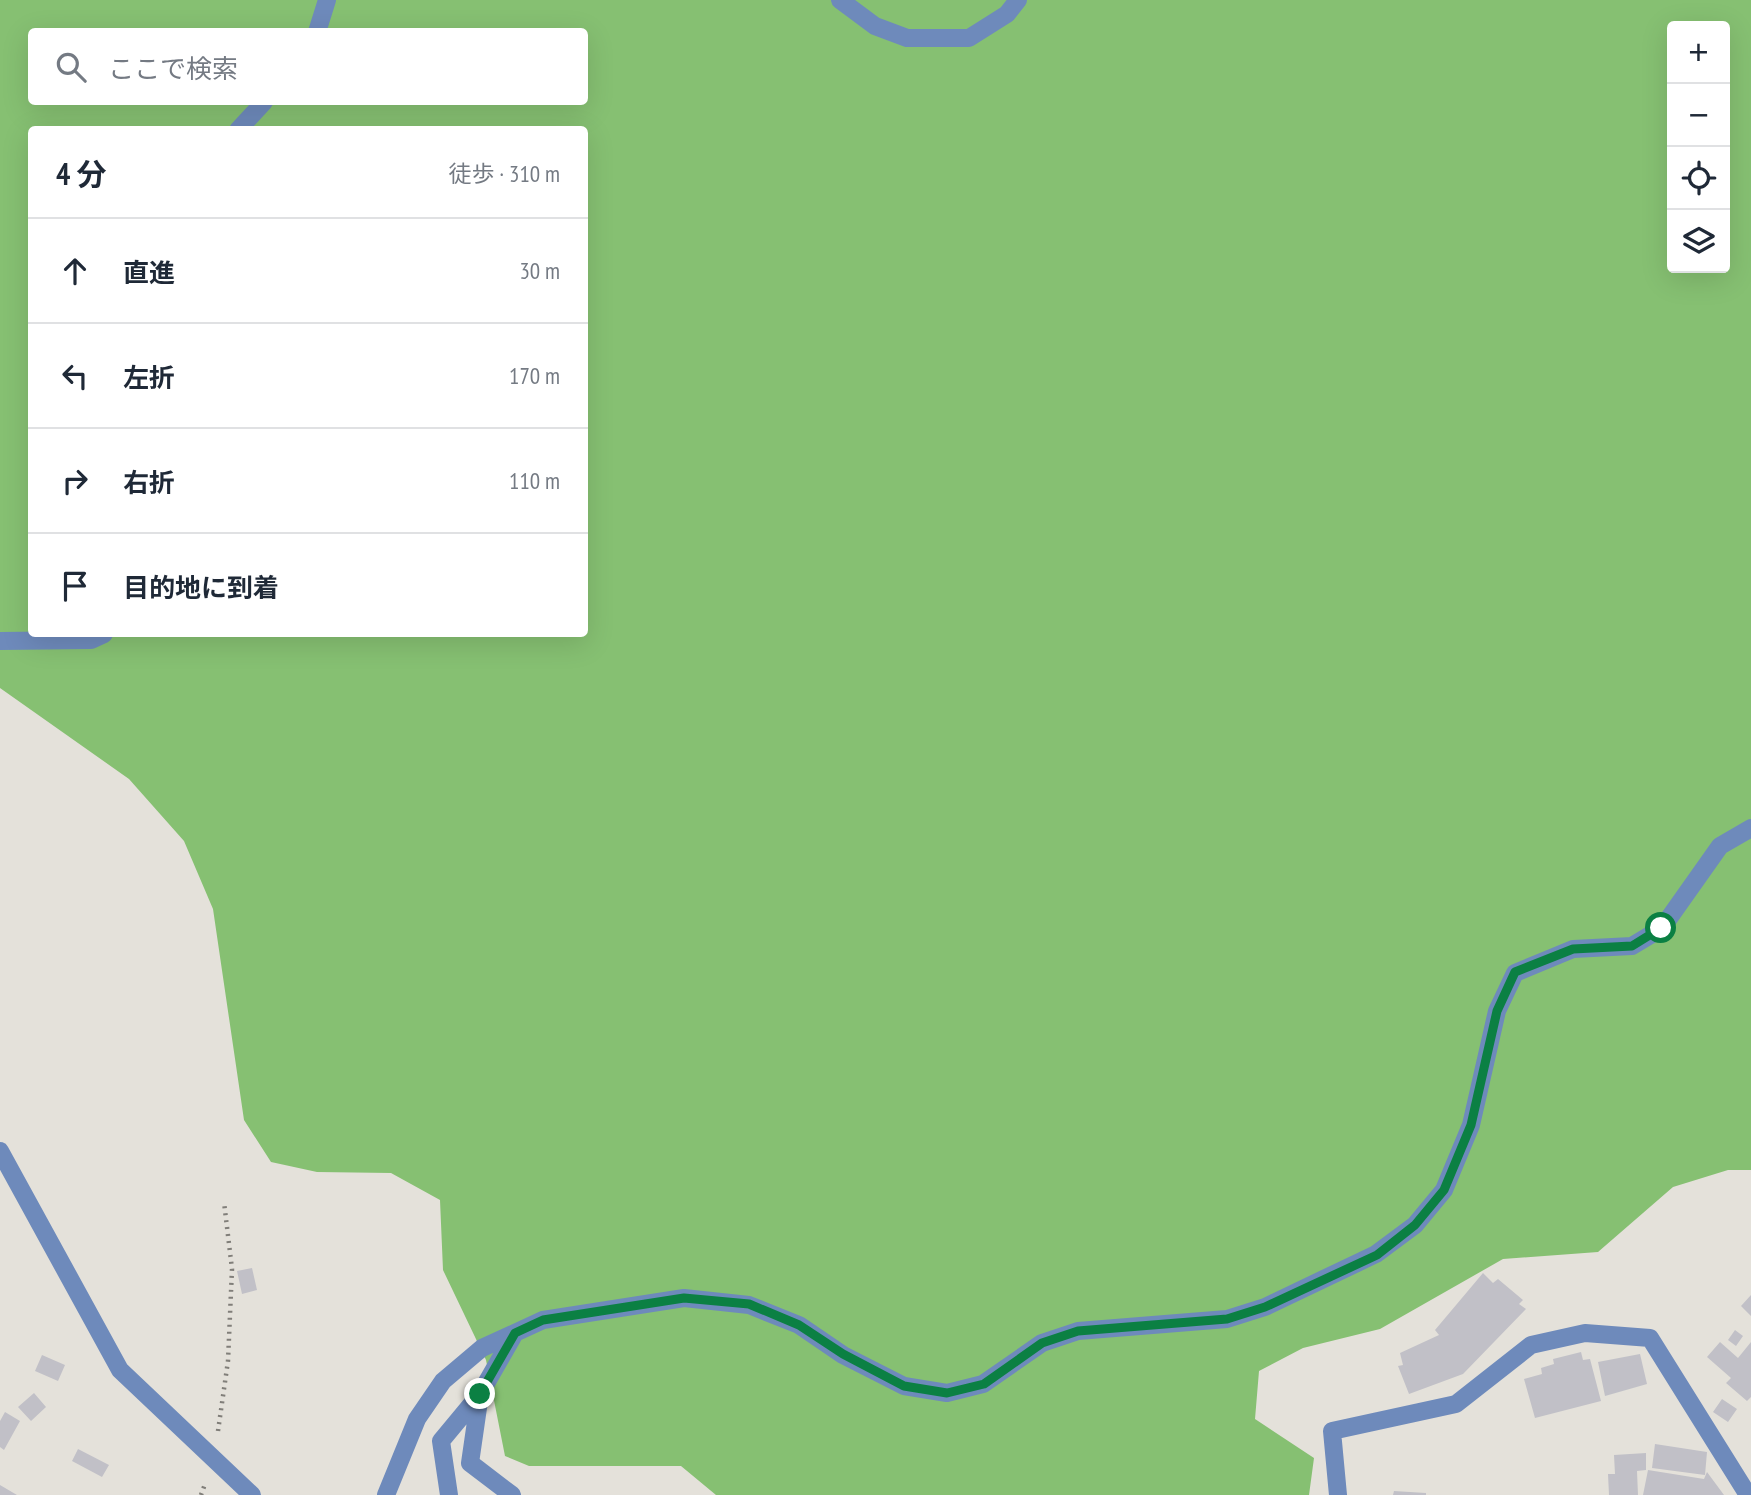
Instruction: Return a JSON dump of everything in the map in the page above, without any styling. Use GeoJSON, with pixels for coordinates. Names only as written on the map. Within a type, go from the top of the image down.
{"type":"FeatureCollection","features":[{"type":"Feature","properties":{"kind":"street"},"geometry":{"type":"LineString","coordinates":[[318,28],[327,0]]}},
{"type":"Feature","properties":{"kind":"street"},"geometry":{"type":"LineString","coordinates":[[840,0],[875,26],[907,38],[969,38],[1007,15],[1018,0]]}},
{"type":"Feature","properties":{"kind":"street"},"geometry":{"type":"LineString","coordinates":[[242,126],[261,105]]}},
{"type":"Feature","properties":{"kind":"street"},"geometry":{"type":"LineString","coordinates":[[0,641],[91,640],[98,637]]}},
{"type":"Feature","properties":{"kind":"street"},"geometry":{"type":"LineString","coordinates":[[386,1495],[417,1419],[443,1381],[482,1348],[543,1320],[684,1298],[749,1304],[799,1325],[843,1354],[904,1386],[947,1393],[984,1384],[1042,1343],[1078,1331],[1227,1319],[1265,1307],[1377,1255],[1415,1225],[1444,1190],[1471,1125],[1497,1011],[1515,972],[1573,949],[1632,946],[1661,928],[1720,846],[1751,828]]}},
{"type":"Feature","properties":{"kind":"street"},"geometry":{"type":"LineString","coordinates":[[0,1151],[120,1370],[252,1495]]}},
{"type":"Feature","properties":{"kind":"street"},"geometry":{"type":"LineString","coordinates":[[450,1495],[441,1441],[480,1394],[515,1333]]}},
{"type":"Feature","properties":{"kind":"street"},"geometry":{"type":"LineString","coordinates":[[1338,1495],[1332,1431],[1455,1404],[1531,1345],[1586,1333],[1650,1338],[1748,1495]]}},
{"type":"Feature","properties":{"kind":"street"},"geometry":{"type":"LineString","coordinates":[[480,1394],[470,1463],[512,1495]]}},
{"type":"Feature","properties":{"kind":"path"},"geometry":{"type":"LineString","coordinates":[[201,1495],[214,1461],[229,1348],[232,1269],[224,1202]]}},
{"type":"Feature","properties":{"kind":"green space"},"geometry":{"type":"Polygon","coordinates":[[[0,0],[1751,0],[1751,1170],[1728,1170],[1673,1187],[1598,1252],[1503,1259],[1380,1329],[1303,1348],[1259,1371],[1255,1419],[1314,1458],[1309,1495],[716,1495],[681,1466],[529,1466],[505,1456],[486,1360],[443,1270],[440,1200],[391,1173],[317,1172],[271,1162],[244,1120],[213,909],[184,841],[129,779],[0,688],[0,0]]]}},
{"type":"Feature","properties":{"kind":"building"},"geometry":{"type":"Polygon","coordinates":[[[252,1268],[257,1290],[242,1294],[237,1271],[252,1268]]]}},
{"type":"Feature","properties":{"kind":"building"},"geometry":{"type":"Polygon","coordinates":[[[1483,1273],[1493,1283],[1498,1279],[1523,1300],[1519,1304],[1526,1309],[1463,1374],[1409,1394],[1398,1366],[1403,1365],[1400,1353],[1439,1335],[1435,1330],[1483,1273]]]}},
{"type":"Feature","properties":{"kind":"building"},"geometry":{"type":"Polygon","coordinates":[[[1751,1295],[1751,1316],[1741,1306],[1751,1295]]]}},
{"type":"Feature","properties":{"kind":"building"},"geometry":{"type":"Polygon","coordinates":[[[1735,1330],[1743,1336],[1736,1346],[1728,1340],[1735,1330]]]}},
{"type":"Feature","properties":{"kind":"building"},"geometry":{"type":"Polygon","coordinates":[[[1720,1342],[1738,1358],[1751,1342],[1751,1397],[1747,1401],[1726,1383],[1731,1378],[1707,1357],[1720,1342]]]}},
{"type":"Feature","properties":{"kind":"building"},"geometry":{"type":"Polygon","coordinates":[[[1581,1352],[1583,1360],[1590,1359],[1601,1401],[1535,1418],[1524,1379],[1542,1374],[1541,1368],[1554,1364],[1553,1359],[1581,1352]]]}},
{"type":"Feature","properties":{"kind":"building"},"geometry":{"type":"Polygon","coordinates":[[[1640,1354],[1647,1384],[1605,1396],[1598,1362],[1640,1354]]]}},
{"type":"Feature","properties":{"kind":"building"},"geometry":{"type":"Polygon","coordinates":[[[42,1355],[65,1365],[58,1381],[35,1371],[42,1355]]]}},
{"type":"Feature","properties":{"kind":"building"},"geometry":{"type":"Polygon","coordinates":[[[34,1393],[46,1407],[31,1421],[18,1407],[34,1393]]]}},
{"type":"Feature","properties":{"kind":"building"},"geometry":{"type":"Polygon","coordinates":[[[1722,1399],[1737,1409],[1728,1422],[1713,1412],[1722,1399]]]}},
{"type":"Feature","properties":{"kind":"building"},"geometry":{"type":"Polygon","coordinates":[[[5,1412],[20,1421],[4,1450],[0,1447],[0,1421],[5,1412]]]}},
{"type":"Feature","properties":{"kind":"building"},"geometry":{"type":"Polygon","coordinates":[[[1655,1444],[1707,1452],[1705,1475],[1652,1468],[1655,1444]]]}},
{"type":"Feature","properties":{"kind":"building"},"geometry":{"type":"Polygon","coordinates":[[[78,1449],[109,1465],[102,1477],[72,1461],[78,1449]]]}},
{"type":"Feature","properties":{"kind":"building"},"geometry":{"type":"Polygon","coordinates":[[[1646,1453],[1646,1470],[1637,1471],[1638,1495],[1609,1495],[1608,1474],[1615,1474],[1614,1455],[1646,1453]]]}},
{"type":"Feature","properties":{"kind":"building"},"geometry":{"type":"Polygon","coordinates":[[[1648,1470],[1704,1479],[1707,1472],[1724,1495],[1643,1495],[1648,1470]]]}},
{"type":"Feature","properties":{"kind":"building"},"geometry":{"type":"Polygon","coordinates":[[[0,1485],[17,1495],[0,1495],[0,1485]]]}},
{"type":"Feature","properties":{"kind":"building"},"geometry":{"type":"Polygon","coordinates":[[[1394,1491],[1426,1493],[1426,1495],[1393,1495],[1394,1491]]]}},
{"type":"Feature","properties":{"kind":"route"},"geometry":{"type":"LineString","coordinates":[[480,1394],[515,1333],[543,1320],[684,1298],[749,1304],[799,1325],[843,1354],[904,1386],[947,1393],[984,1384],[1042,1343],[1078,1331],[1227,1319],[1265,1307],[1377,1255],[1415,1225],[1444,1190],[1471,1125],[1497,1011],[1515,972],[1573,949],[1632,946],[1661,928]]}}]}
